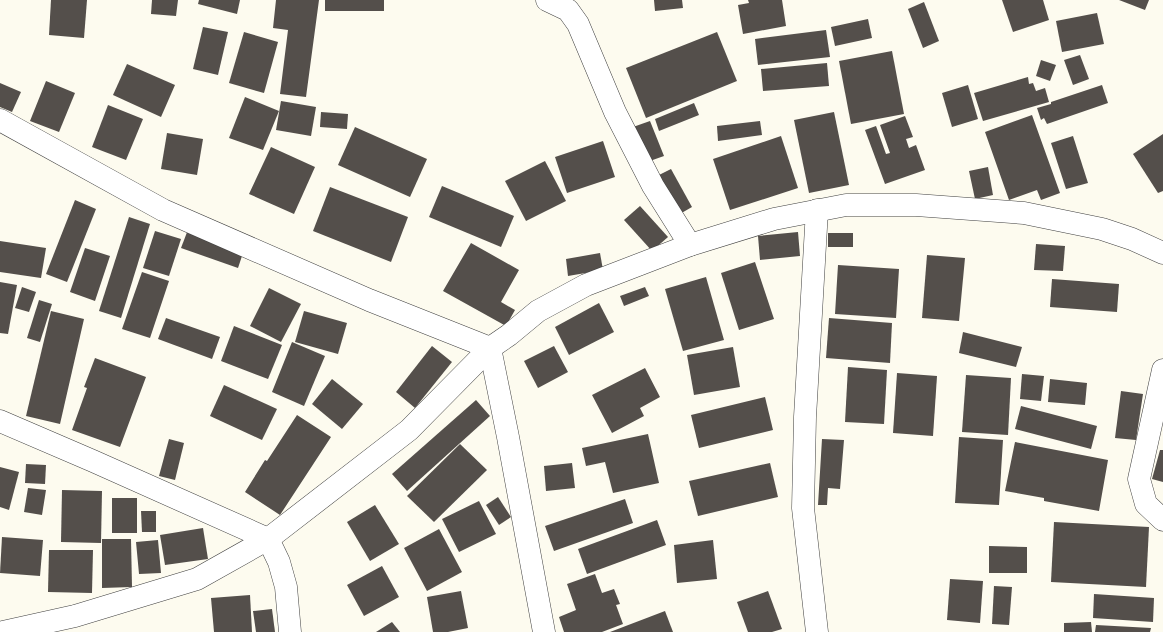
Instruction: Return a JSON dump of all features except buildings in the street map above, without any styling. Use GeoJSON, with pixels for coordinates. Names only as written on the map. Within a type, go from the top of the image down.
{"type":"FeatureCollection","features":[{"type":"Feature","properties":{"kind":"street"},"geometry":{"type":"LineString","coordinates":[[547,0],[568,10],[578,24],[615,112],[649,179],[690,245]]}},
{"type":"Feature","properties":{"kind":"street"},"geometry":{"type":"LineString","coordinates":[[0,120],[163,210],[369,300],[490,348]]}},
{"type":"Feature","properties":{"kind":"street"},"geometry":{"type":"LineString","coordinates":[[3,632],[75,616],[197,579],[268,539],[409,430],[490,348],[509,335],[538,311],[586,285],[690,245],[774,219],[817,210],[846,205],[916,205],[1024,214],[1102,229],[1132,239],[1163,253]]}},
{"type":"Feature","properties":{"kind":"street"},"geometry":{"type":"LineString","coordinates":[[817,210],[805,417],[803,508],[817,632]]}},
{"type":"Feature","properties":{"kind":"street"},"geometry":{"type":"LineString","coordinates":[[490,348],[510,444],[544,632]]}},
{"type":"Feature","properties":{"kind":"street"},"geometry":{"type":"LineString","coordinates":[[1163,370],[1139,479],[1146,504],[1163,520]]}},
{"type":"Feature","properties":{"kind":"street"},"geometry":{"type":"LineString","coordinates":[[0,421],[93,460],[268,539],[279,562],[286,587],[290,632]]}}]}
